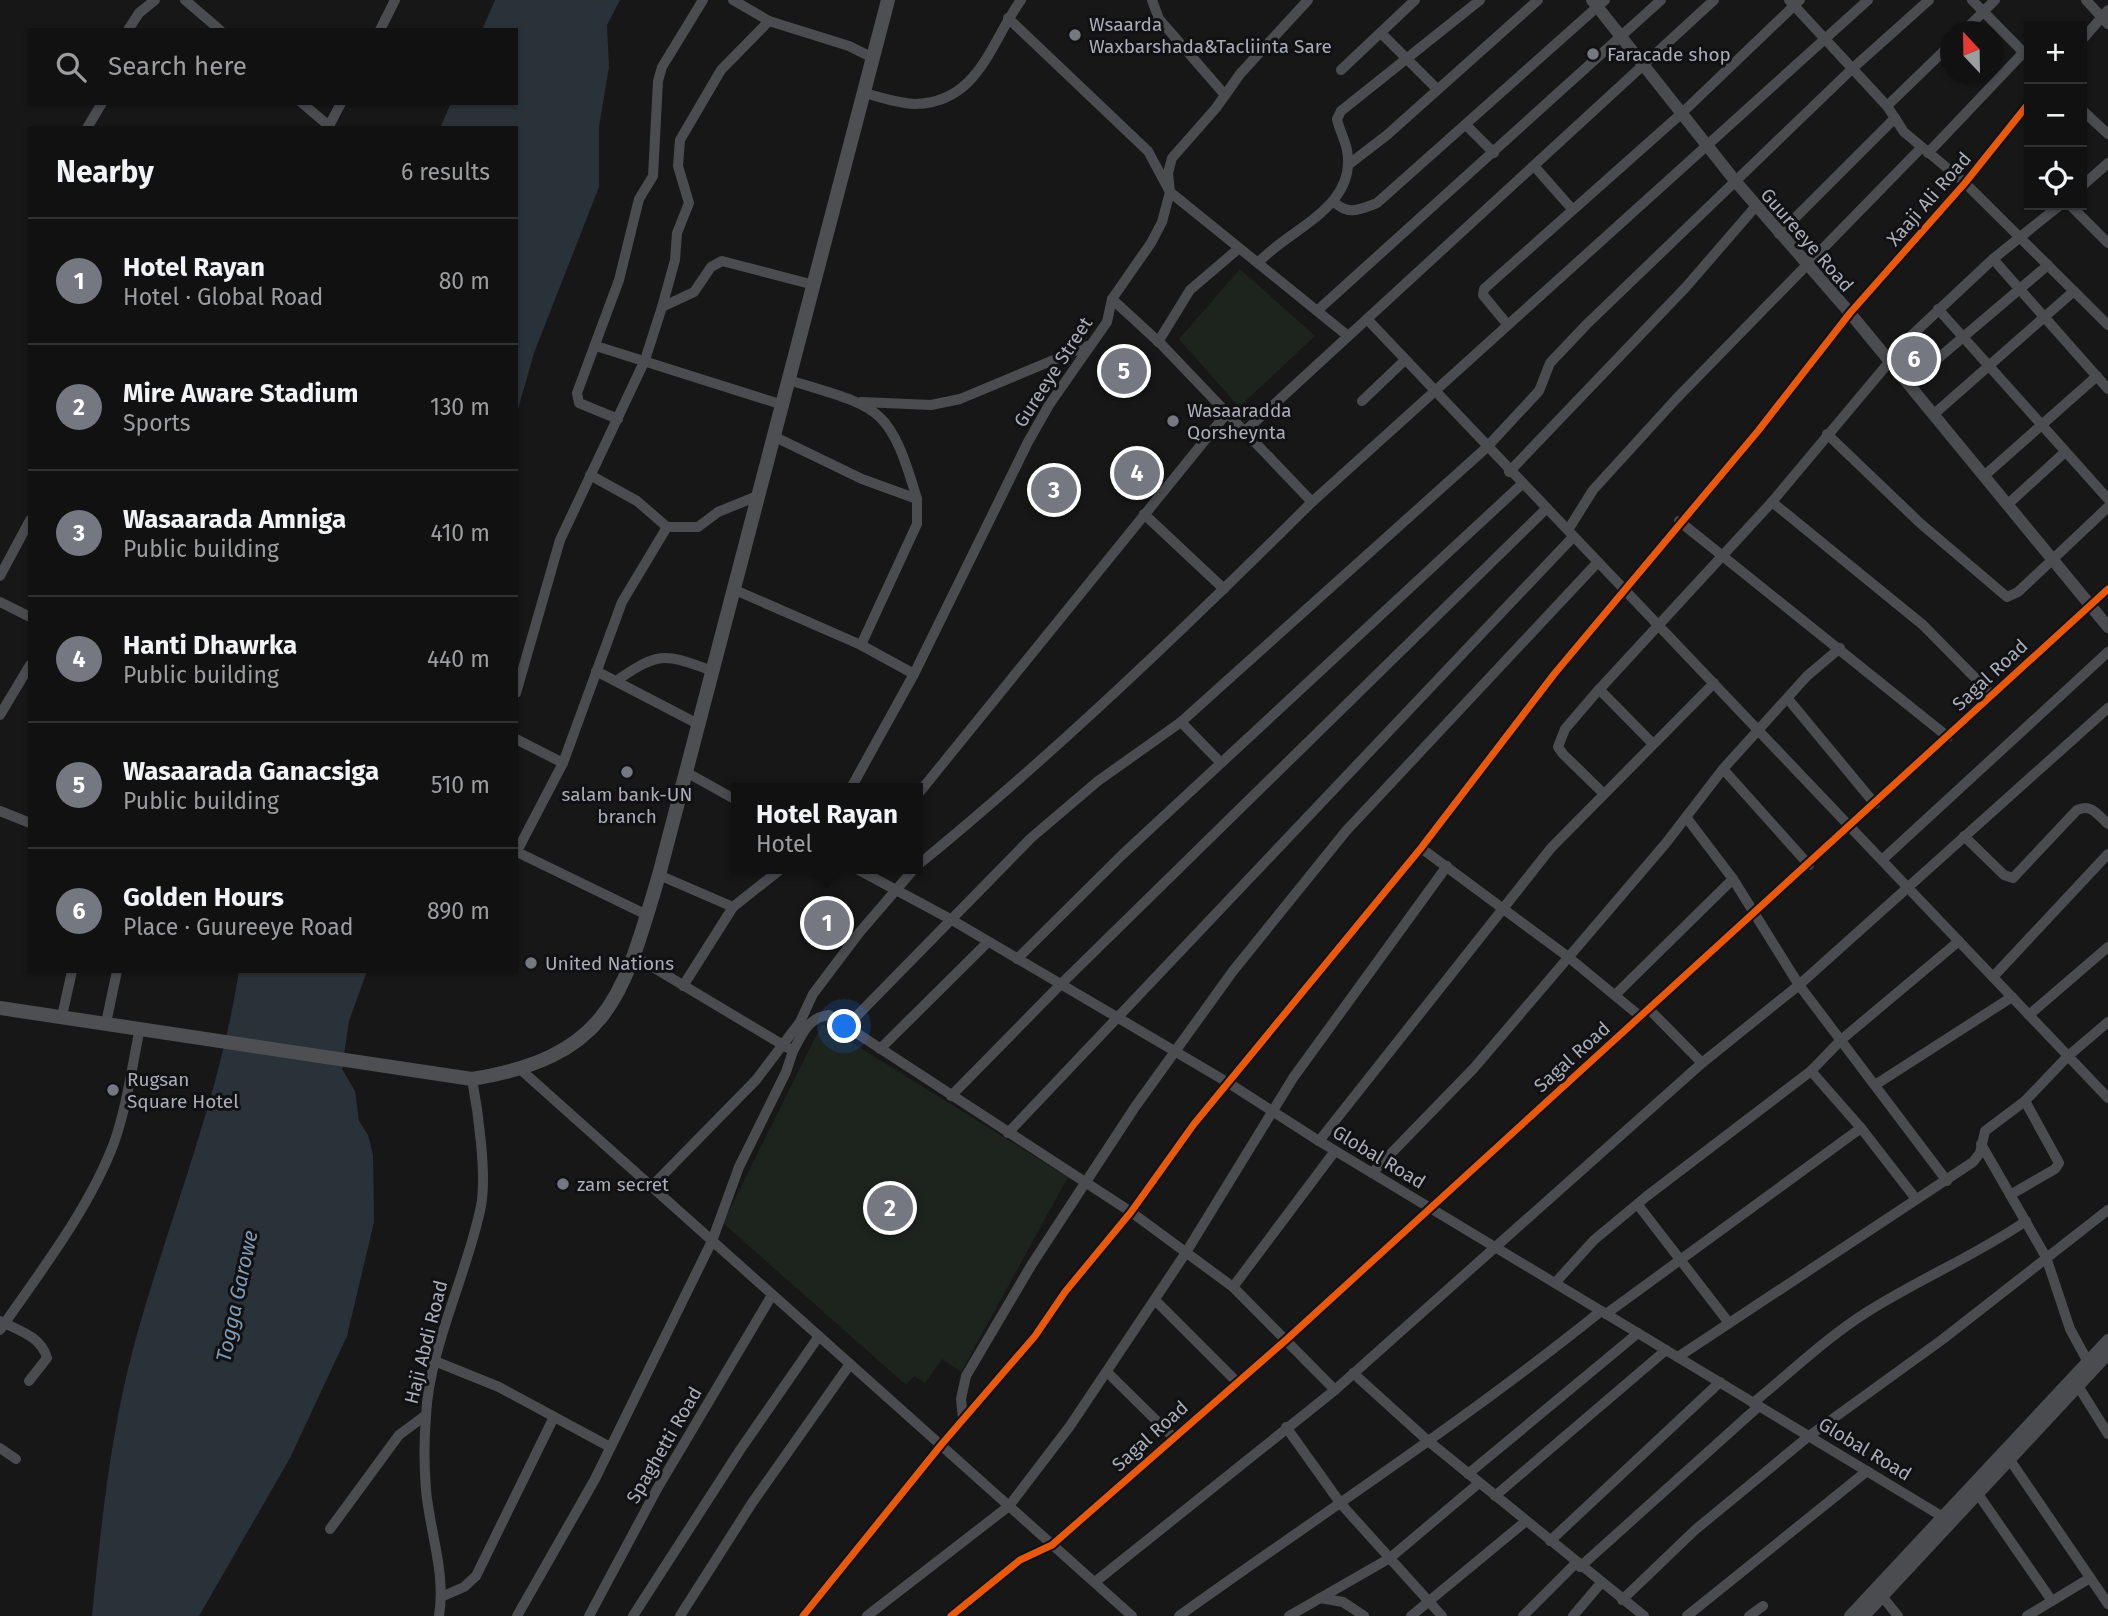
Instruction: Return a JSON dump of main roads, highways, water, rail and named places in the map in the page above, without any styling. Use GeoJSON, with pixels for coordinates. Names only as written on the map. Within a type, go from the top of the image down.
{"type":"FeatureCollection","features":[{"type":"Feature","properties":{"kind":"main road"},"geometry":{"type":"LineString","coordinates":[[0,1008],[472,1079],[520,1069],[543,1060],[587,1033],[618,996],[636,957],[735,590],[888,0]]}},
{"type":"Feature","properties":{"kind":"water"},"geometry":{"type":"Polygon","coordinates":[[[495,0],[620,0],[607,25],[609,67],[599,127],[599,187],[534,353],[518,409],[518,126],[441,126],[450,105],[518,105],[518,28],[483,28],[495,0]]]}},
{"type":"Feature","properties":{"kind":"water","name":"Togga Garowe"},"geometry":{"type":"Polygon","coordinates":[[[239,973],[366,973],[349,1021],[342,1069],[355,1091],[359,1121],[368,1135],[373,1155],[374,1222],[347,1336],[290,1458],[199,1616],[92,1616],[107,1482],[125,1382],[146,1302],[206,1115],[239,973]]]}},
{"type":"Feature","properties":{"kind":"place","name":"Wsaarda Waxbarshada&Tacliinta Sare"},"geometry":{"type":"Point","coordinates":[1075,35]}},
{"type":"Feature","properties":{"kind":"place","name":"Faracade shop"},"geometry":{"type":"Point","coordinates":[1593,54]}},
{"type":"Feature","properties":{"kind":"place","name":"Golden Hours"},"geometry":{"type":"Point","coordinates":[1914,359]}},
{"type":"Feature","properties":{"kind":"place","name":"Wasaarada Ganacsiga"},"geometry":{"type":"Point","coordinates":[1124,371]}},
{"type":"Feature","properties":{"kind":"place","name":"Wasaaradda Qorsheynta"},"geometry":{"type":"Point","coordinates":[1173,421]}},
{"type":"Feature","properties":{"kind":"place","name":"Hanti Dhawrka"},"geometry":{"type":"Point","coordinates":[1137,473]}},
{"type":"Feature","properties":{"kind":"place","name":"Wasaarada Amniga"},"geometry":{"type":"Point","coordinates":[1054,490]}},
{"type":"Feature","properties":{"kind":"place","name":"salam bank-UN branch"},"geometry":{"type":"Point","coordinates":[627,772]}},
{"type":"Feature","properties":{"kind":"place","name":"Hotel Rayan"},"geometry":{"type":"Point","coordinates":[827,923]}},
{"type":"Feature","properties":{"kind":"place","name":"United Nations"},"geometry":{"type":"Point","coordinates":[531,963]}},
{"type":"Feature","properties":{"kind":"place","name":"Rugsan Square Hotel"},"geometry":{"type":"Point","coordinates":[113,1090]}},
{"type":"Feature","properties":{"kind":"place","name":"zam secret"},"geometry":{"type":"Point","coordinates":[563,1184]}},
{"type":"Feature","properties":{"kind":"place","name":"Mire Aware Stadium"},"geometry":{"type":"Point","coordinates":[890,1208]}}]}
